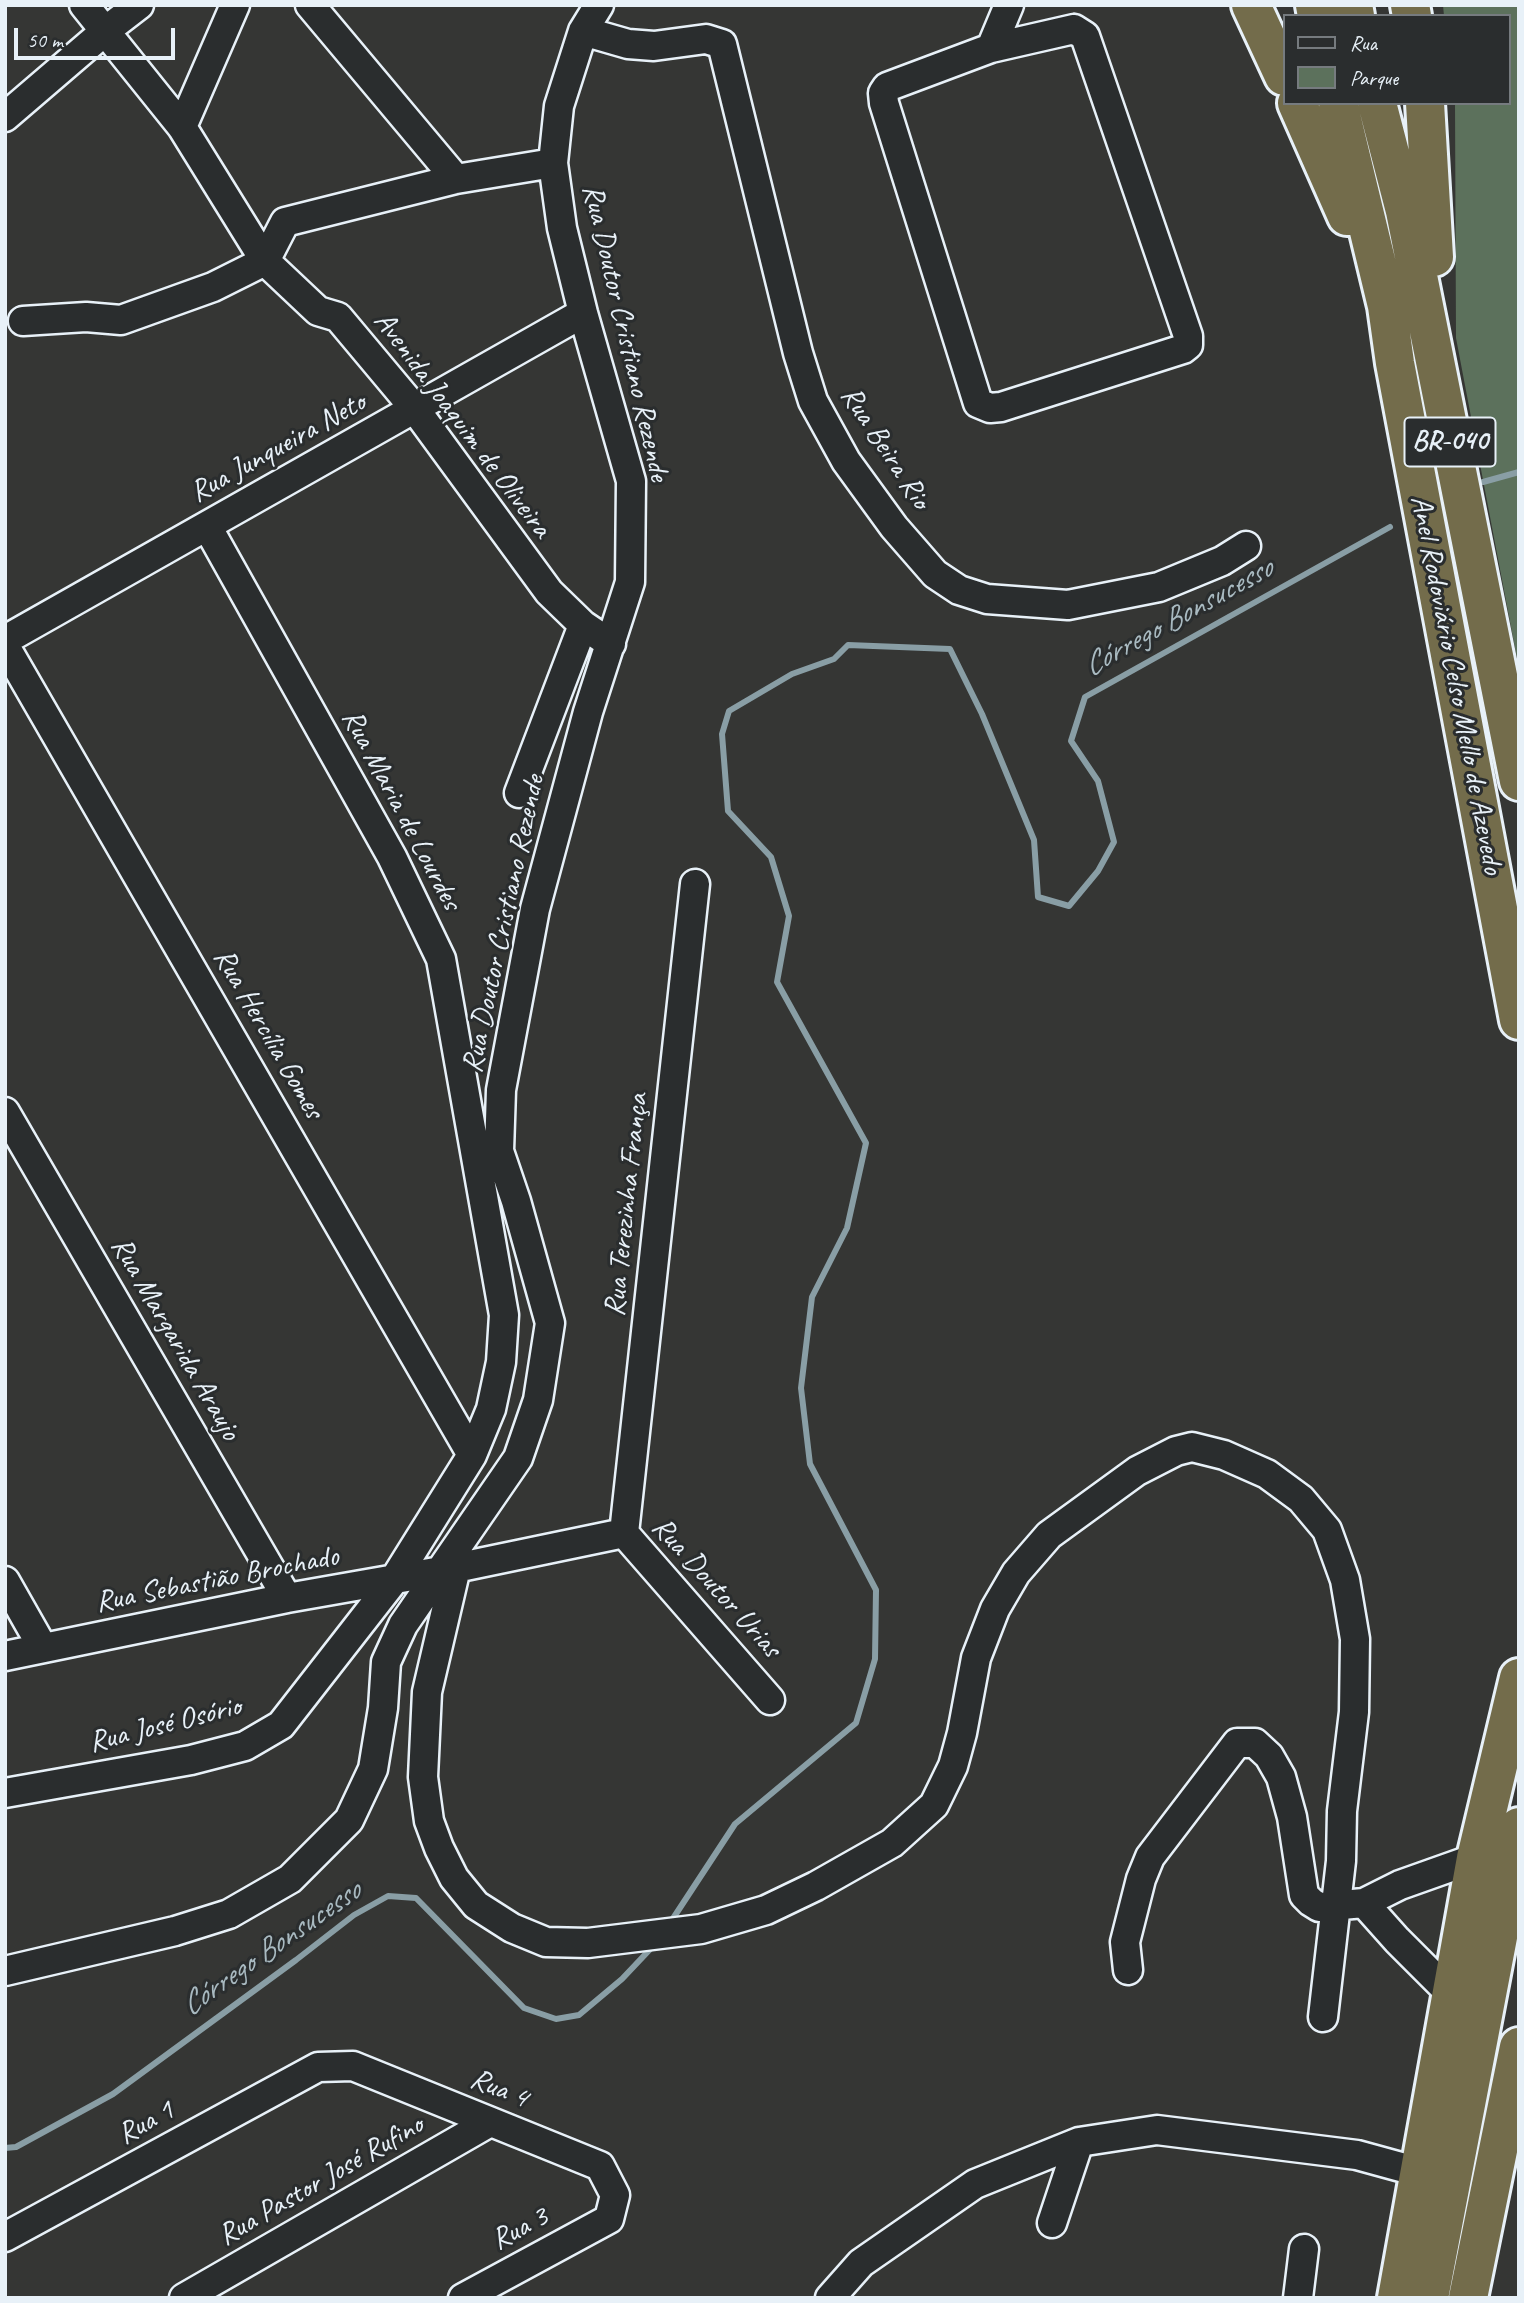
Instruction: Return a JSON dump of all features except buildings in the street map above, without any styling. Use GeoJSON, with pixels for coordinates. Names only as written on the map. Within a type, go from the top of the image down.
{"type":"FeatureCollection","features":[{"type":"Feature","properties":{"kind":"highway"},"geometry":{"type":"LineString","coordinates":[[1251,5],[1282,72]]}},
{"type":"Feature","properties":{"kind":"highway"},"geometry":{"type":"LineString","coordinates":[[1298,105],[1387,306]]}},
{"type":"Feature","properties":{"kind":"highway","name":"Anel Rodoviário Celso Mello de Azevedo"},"geometry":{"type":"LineString","coordinates":[[1338,105],[1387,306],[1395,363],[1519,1020]]}},
{"type":"Feature","properties":{"kind":"highway","name":"Anel Rodoviário Celso Mello de Azevedo"},"geometry":{"type":"LineString","coordinates":[[1378,105],[1405,211],[1519,781]]}},
{"type":"Feature","properties":{"kind":"highway"},"geometry":{"type":"LineString","coordinates":[[1425,105],[1433,254],[1450,444]]}},
{"type":"Feature","properties":{"kind":"highway"},"geometry":{"type":"LineString","coordinates":[[1397,2298],[1476,1858],[1519,1678]]}},
{"type":"Feature","properties":{"kind":"highway"},"geometry":{"type":"LineString","coordinates":[[1429,2298],[1519,1827]]}},
{"type":"Feature","properties":{"kind":"highway"},"geometry":{"type":"LineString","coordinates":[[1468,2298],[1519,2047]]}},
{"type":"Feature","properties":{"kind":"street","name":"Avenida Joaquim de Oliveira"},"geometry":{"type":"LineString","coordinates":[[84,5],[182,127],[265,261],[318,311],[338,317],[415,409],[549,592],[583,625],[611,644]]}},
{"type":"Feature","properties":{"kind":"street"},"geometry":{"type":"LineString","coordinates":[[5,117],[139,5]]}},
{"type":"Feature","properties":{"kind":"street"},"geometry":{"type":"LineString","coordinates":[[182,127],[235,5]]}},
{"type":"Feature","properties":{"kind":"street"},"geometry":{"type":"LineString","coordinates":[[310,5],[456,179]]}},
{"type":"Feature","properties":{"kind":"street","name":"Rua Doutor Cristiano Rezende"},"geometry":{"type":"LineString","coordinates":[[5,1972],[174,1931],[229,1914],[290,1879],[349,1820],[373,1769],[383,1707],[386,1662],[403,1625],[448,1579],[519,1458],[538,1400],[550,1323],[499,1151],[501,1090],[535,909],[588,712],[631,582],[631,481],[583,313],[562,228],[553,163],[559,106],[583,31],[599,5]]}},
{"type":"Feature","properties":{"kind":"street"},"geometry":{"type":"LineString","coordinates":[[991,48],[1074,29],[1085,36],[1188,336],[1188,345],[1183,349],[1001,407],[990,408],[978,403],[883,93],[887,87],[991,48],[1009,5]]}},
{"type":"Feature","properties":{"kind":"street","name":"Rua Beira Rio"},"geometry":{"type":"LineString","coordinates":[[583,31],[628,44],[654,46],[706,39],[722,44],[798,354],[813,401],[846,461],[894,527],[935,574],[959,590],[987,600],[1068,605],[1159,587],[1222,561],[1246,546]]}},
{"type":"Feature","properties":{"kind":"street"},"geometry":{"type":"LineString","coordinates":[[23,321],[86,317],[121,320],[212,287],[265,261],[285,222],[456,179],[553,163]]}},
{"type":"Feature","properties":{"kind":"street","name":"Rua Junqueira Neto"},"geometry":{"type":"LineString","coordinates":[[5,640],[583,313]]}},
{"type":"Feature","properties":{"kind":"street","name":"Rua Maria de Lourdes"},"geometry":{"type":"LineString","coordinates":[[207,526],[392,857],[441,959],[504,1315],[501,1362],[491,1409],[472,1455],[394,1580]]}},
{"type":"Feature","properties":{"kind":"street"},"geometry":{"type":"LineString","coordinates":[[519,793],[583,625]]}},
{"type":"Feature","properties":{"kind":"street","name":"Rua Hercília Gomes"},"geometry":{"type":"LineString","coordinates":[[5,646],[472,1455]]}},
{"type":"Feature","properties":{"kind":"street","name":"Rua Terezinha França"},"geometry":{"type":"LineString","coordinates":[[624,1533],[695,884]]}},
{"type":"Feature","properties":{"kind":"street","name":"Rua Margarida Araujo"},"geometry":{"type":"LineString","coordinates":[[5,1112],[287,1598]]}},
{"type":"Feature","properties":{"kind":"street"},"geometry":{"type":"LineString","coordinates":[[448,1579],[427,1692],[423,1777],[429,1821],[454,1878],[477,1905],[512,1928],[546,1942],[588,1943],[701,1930],[766,1910],[816,1886],[892,1843],[934,1805],[953,1766],[976,1658],[995,1609],[1016,1573],[1049,1535],[1137,1471],[1175,1451],[1192,1447],[1224,1455],[1267,1475],[1301,1499],[1326,1530],[1345,1580],[1355,1639],[1354,1712],[1342,1811],[1341,1861],[1323,2017]]}},
{"type":"Feature","properties":{"kind":"street","name":"Rua Doutor Urias"},"geometry":{"type":"LineString","coordinates":[[448,1579],[624,1533],[770,1700]]}},
{"type":"Feature","properties":{"kind":"street","name":"Rua Sebastião Brochado"},"geometry":{"type":"LineString","coordinates":[[5,1656],[287,1598],[394,1580],[448,1579]]}},
{"type":"Feature","properties":{"kind":"street","name":"Rua José Osório"},"geometry":{"type":"LineString","coordinates":[[5,1793],[191,1760],[246,1746],[281,1725],[394,1580]]}},
{"type":"Feature","properties":{"kind":"street"},"geometry":{"type":"LineString","coordinates":[[5,1581],[43,1648]]}},
{"type":"Feature","properties":{"kind":"street"},"geometry":{"type":"LineString","coordinates":[[1128,1970],[1125,1942],[1141,1879],[1150,1857],[1237,1743],[1255,1743],[1269,1756],[1281,1777],[1292,1817],[1304,1895],[1319,1907],[1364,1903],[1400,1885],[1476,1858]]}},
{"type":"Feature","properties":{"kind":"street"},"geometry":{"type":"LineString","coordinates":[[1364,1903],[1396,1940],[1451,1994]]}},
{"type":"Feature","properties":{"kind":"street","name":"Rua 4"},"geometry":{"type":"LineString","coordinates":[[318,2067],[354,2066],[600,2166],[615,2195],[610,2219]]}},
{"type":"Feature","properties":{"kind":"street","name":"Rua 1"},"geometry":{"type":"LineString","coordinates":[[5,2237],[318,2067]]}},
{"type":"Feature","properties":{"kind":"street","name":"Rua Pastor José Rufino"},"geometry":{"type":"LineString","coordinates":[[184,2298],[490,2122]]}},
{"type":"Feature","properties":{"kind":"street"},"geometry":{"type":"LineString","coordinates":[[830,2298],[861,2263],[975,2184],[1079,2142],[1157,2130],[1357,2155],[1419,2172]]}},
{"type":"Feature","properties":{"kind":"street"},"geometry":{"type":"LineString","coordinates":[[1052,2223],[1079,2142]]}},
{"type":"Feature","properties":{"kind":"street","name":"Rua 3"},"geometry":{"type":"LineString","coordinates":[[463,2298],[610,2219]]}},
{"type":"Feature","properties":{"kind":"street"},"geometry":{"type":"LineString","coordinates":[[1298,2298],[1304,2249]]}},
{"type":"Feature","properties":{"kind":"green space"},"geometry":{"type":"Polygon","coordinates":[[[1443,5],[1519,5],[1519,669],[1456,338],[1455,105],[1510,105],[1510,14],[1444,14],[1443,5]]]}},
{"type":"Feature","properties":{"kind":"waterway","name":"Córrego Bonsucesso"},"geometry":{"type":"LineString","coordinates":[[1483,482],[1519,472]]}},
{"type":"Feature","properties":{"kind":"waterway","name":"Córrego Bonsucesso"},"geometry":{"type":"LineString","coordinates":[[670,1923],[735,1824],[856,1723],[875,1659],[876,1590],[810,1464],[801,1388],[812,1297],[847,1228],[866,1143],[777,982],[789,916],[771,857],[728,811],[722,734],[729,711],[792,674],[834,659],[848,645],[950,649],[982,714],[1034,840],[1038,897],[1069,906],[1098,871],[1114,842],[1098,781],[1071,741],[1085,697],[1390,527]]}},
{"type":"Feature","properties":{"kind":"waterway","name":"Córrego Bonsucesso"},"geometry":{"type":"LineString","coordinates":[[5,2148],[16,2147],[113,2094],[354,1915],[388,1896],[416,1898],[524,2008],[556,2019],[579,2015],[622,1979],[656,1943]]}}]}
